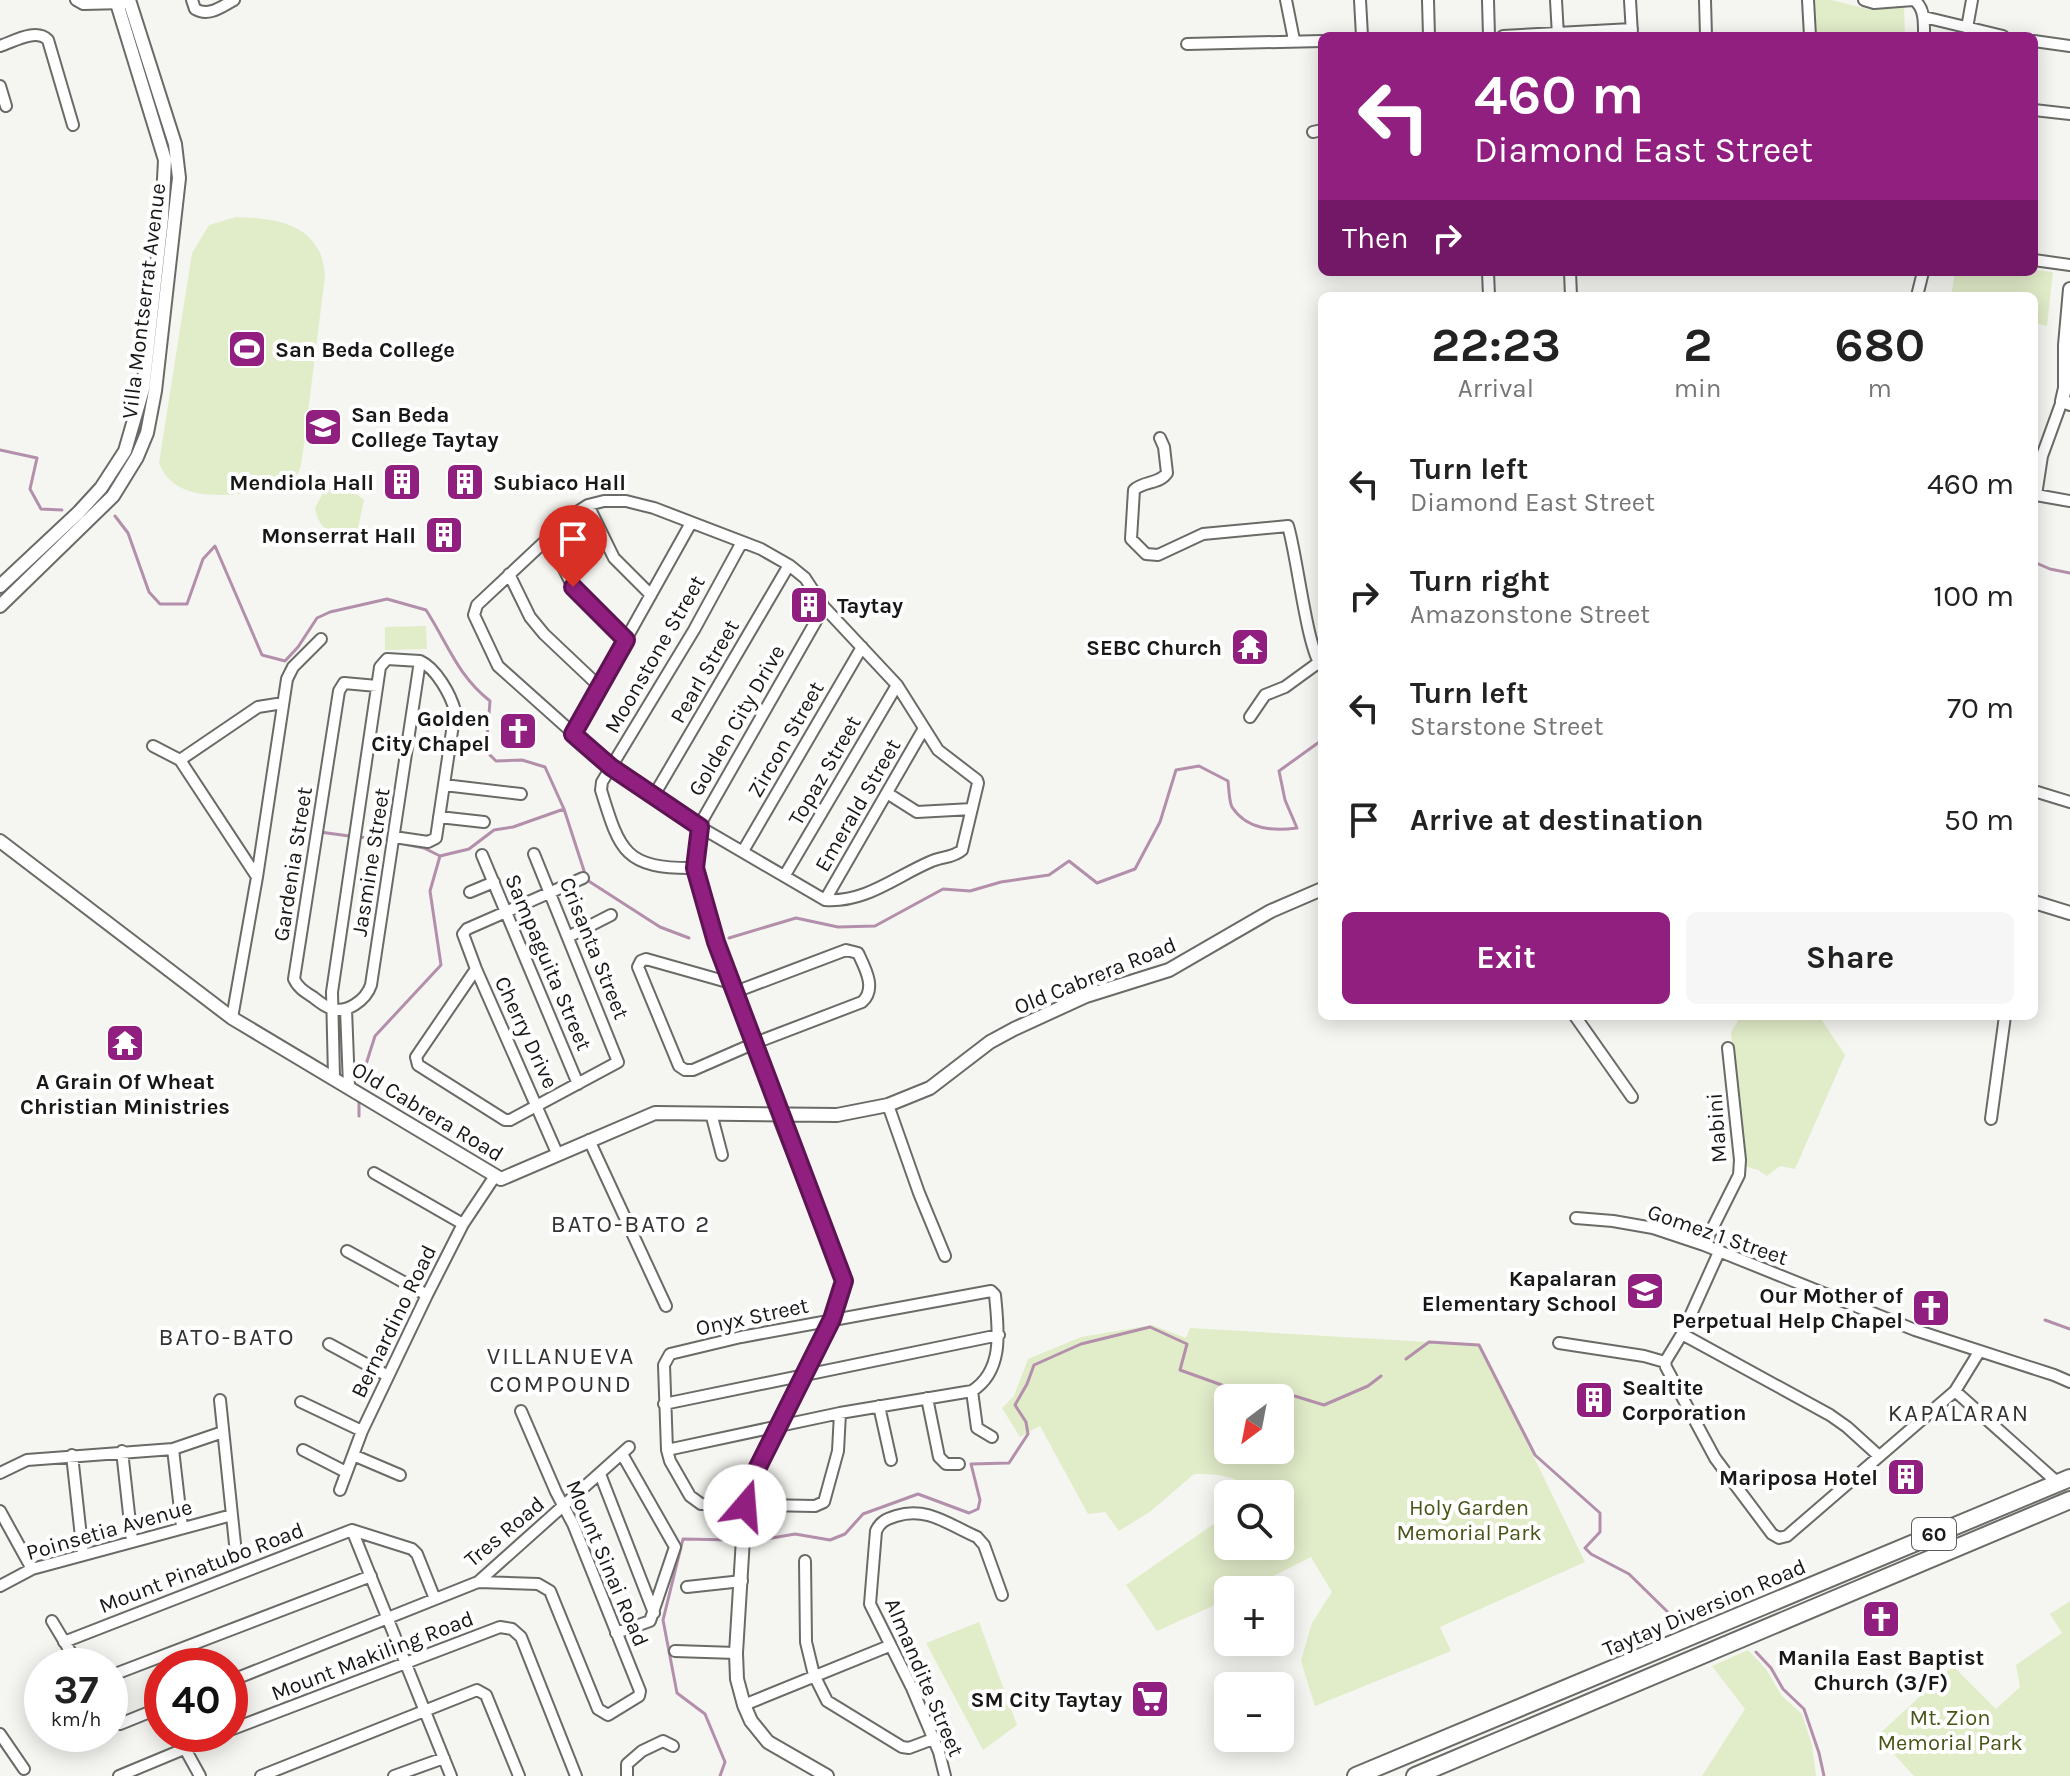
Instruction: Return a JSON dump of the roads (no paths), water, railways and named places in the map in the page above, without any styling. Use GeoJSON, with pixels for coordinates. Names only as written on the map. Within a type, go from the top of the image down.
{"type":"FeatureCollection","features":[{"type":"Feature","properties":{"kind":"main road","name":"Taytay Diversion Road"},"geometry":{"type":"LineString","coordinates":[[1356,1776],[1745,1613],[2066,1484]]}},
{"type":"Feature","properties":{"kind":"main road","name":"Taytay Diversion Road"},"geometry":{"type":"LineString","coordinates":[[1415,1776],[2070,1500]]}},
{"type":"Feature","properties":{"kind":"main road"},"geometry":{"type":"LineString","coordinates":[[1745,1613],[1753,1633]]}},
{"type":"Feature","properties":{"kind":"street"},"geometry":{"type":"LineString","coordinates":[[76,0],[83,4],[123,2]]}},
{"type":"Feature","properties":{"kind":"street"},"geometry":{"type":"LineString","coordinates":[[192,0],[195,9],[202,13],[209,13],[234,0]]}},
{"type":"Feature","properties":{"kind":"street"},"geometry":{"type":"LineString","coordinates":[[1286,0],[1294,40]]}},
{"type":"Feature","properties":{"kind":"street"},"geometry":{"type":"LineString","coordinates":[[1360,0],[1362,32]]}},
{"type":"Feature","properties":{"kind":"street"},"geometry":{"type":"LineString","coordinates":[[1428,0],[1429,32]]}},
{"type":"Feature","properties":{"kind":"street"},"geometry":{"type":"LineString","coordinates":[[1488,0],[1489,32]]}},
{"type":"Feature","properties":{"kind":"street"},"geometry":{"type":"LineString","coordinates":[[1556,0],[1558,32]]}},
{"type":"Feature","properties":{"kind":"street"},"geometry":{"type":"LineString","coordinates":[[1630,0],[1632,32]]}},
{"type":"Feature","properties":{"kind":"street"},"geometry":{"type":"LineString","coordinates":[[1705,0],[1706,32]]}},
{"type":"Feature","properties":{"kind":"street"},"geometry":{"type":"LineString","coordinates":[[1808,0],[1810,32]]}},
{"type":"Feature","properties":{"kind":"street"},"geometry":{"type":"LineString","coordinates":[[1864,0],[1874,3],[1913,0],[1919,4],[1924,17],[1924,32]]}},
{"type":"Feature","properties":{"kind":"street"},"geometry":{"type":"LineString","coordinates":[[1967,28],[1972,0]]}},
{"type":"Feature","properties":{"kind":"street","name":"Villa Montserrat Avenue"},"geometry":{"type":"LineString","coordinates":[[0,586],[101,488],[125,451],[143,389],[178,161],[175,144],[123,2]]}},
{"type":"Feature","properties":{"kind":"street"},"geometry":{"type":"LineString","coordinates":[[1924,17],[1985,32]]}},
{"type":"Feature","properties":{"kind":"street"},"geometry":{"type":"LineString","coordinates":[[0,46],[37,33],[48,40],[73,125]]}},
{"type":"Feature","properties":{"kind":"street"},"geometry":{"type":"LineString","coordinates":[[1187,44],[1318,41]]}},
{"type":"Feature","properties":{"kind":"street"},"geometry":{"type":"LineString","coordinates":[[2038,42],[2070,46]]}},
{"type":"Feature","properties":{"kind":"street"},"geometry":{"type":"LineString","coordinates":[[0,86],[6,106]]}},
{"type":"Feature","properties":{"kind":"street"},"geometry":{"type":"LineString","coordinates":[[2038,110],[2070,114]]}},
{"type":"Feature","properties":{"kind":"street","name":"Villa Montserrat Avenue"},"geometry":{"type":"LineString","coordinates":[[0,606],[105,505],[137,457],[147,433],[155,391],[171,191]]}},
{"type":"Feature","properties":{"kind":"street"},"geometry":{"type":"LineString","coordinates":[[2038,261],[2070,265]]}},
{"type":"Feature","properties":{"kind":"street"},"geometry":{"type":"LineString","coordinates":[[2038,482],[2042,456],[2067,396],[2070,289]]}},
{"type":"Feature","properties":{"kind":"street"},"geometry":{"type":"LineString","coordinates":[[1160,438],[1167,473],[1163,478],[1139,485],[1134,490],[1131,539],[1151,556],[1203,534],[1288,526],[1318,656]]}},
{"type":"Feature","properties":{"kind":"street"},"geometry":{"type":"LineString","coordinates":[[2038,495],[2070,501]]}},
{"type":"Feature","properties":{"kind":"street"},"geometry":{"type":"LineString","coordinates":[[626,501],[654,508],[742,542],[789,565],[805,578],[824,607],[897,685],[938,750],[977,780],[962,850],[956,855],[935,859],[865,895],[837,901],[825,900],[700,827],[611,767],[498,666],[474,615],[477,605],[548,537],[588,505],[626,501]]}},
{"type":"Feature","properties":{"kind":"street"},"geometry":{"type":"LineString","coordinates":[[588,505],[614,558],[651,595]]}},
{"type":"Feature","properties":{"kind":"street"},"geometry":{"type":"LineString","coordinates":[[573,734],[691,523]]}},
{"type":"Feature","properties":{"kind":"street"},"geometry":{"type":"LineString","coordinates":[[548,537],[573,587],[626,640]]}},
{"type":"Feature","properties":{"kind":"street","name":"Moonstone Street"},"geometry":{"type":"LineString","coordinates":[[695,868],[651,865],[621,846],[601,790],[602,782],[694,630],[742,542]]}},
{"type":"Feature","properties":{"kind":"street","name":"Pearl Street"},"geometry":{"type":"LineString","coordinates":[[653,797],[789,565]]}},
{"type":"Feature","properties":{"kind":"street"},"geometry":{"type":"LineString","coordinates":[[509,574],[530,617],[600,687]]}},
{"type":"Feature","properties":{"kind":"street","name":"Golden City Drive"},"geometry":{"type":"LineString","coordinates":[[824,607],[700,827],[695,868],[716,942],[779,1116],[844,1281],[832,1319],[750,1483],[745,1506],[736,1653],[737,1679],[751,1721],[768,1742],[827,1776]]}},
{"type":"Feature","properties":{"kind":"street"},"geometry":{"type":"LineString","coordinates":[[232,1018],[289,672],[321,639]]}},
{"type":"Feature","properties":{"kind":"street","name":"Zircon Street"},"geometry":{"type":"LineString","coordinates":[[743,851],[862,647]]}},
{"type":"Feature","properties":{"kind":"street"},"geometry":{"type":"LineString","coordinates":[[334,1077],[332,992],[377,686],[383,662],[399,659],[420,661],[431,668],[455,711],[436,838],[433,841],[394,837]]}},
{"type":"Feature","properties":{"kind":"street","name":"Jasmine Street"},"geometry":{"type":"LineString","coordinates":[[346,1009],[366,997],[371,985],[420,661]]}},
{"type":"Feature","properties":{"kind":"street"},"geometry":{"type":"LineString","coordinates":[[1250,717],[1265,695],[1285,687],[1318,666]]}},
{"type":"Feature","properties":{"kind":"street","name":"Gardenia Street"},"geometry":{"type":"LineString","coordinates":[[332,1010],[299,988],[294,979],[339,691],[344,683],[377,686]]}},
{"type":"Feature","properties":{"kind":"street","name":"Topaz Street"},"geometry":{"type":"LineString","coordinates":[[785,875],[897,685]]}},
{"type":"Feature","properties":{"kind":"street"},"geometry":{"type":"LineString","coordinates":[[180,760],[258,707],[273,702],[283,703]]}},
{"type":"Feature","properties":{"kind":"street","name":"Emerald Street"},"geometry":{"type":"LineString","coordinates":[[825,900],[923,730]]}},
{"type":"Feature","properties":{"kind":"street"},"geometry":{"type":"LineString","coordinates":[[153,746],[180,760],[257,877]]}},
{"type":"Feature","properties":{"kind":"street"},"geometry":{"type":"LineString","coordinates":[[444,785],[521,794]]}},
{"type":"Feature","properties":{"kind":"street"},"geometry":{"type":"LineString","coordinates":[[2038,792],[2070,802]]}},
{"type":"Feature","properties":{"kind":"street"},"geometry":{"type":"LineString","coordinates":[[887,793],[917,812],[972,809]]}},
{"type":"Feature","properties":{"kind":"street"},"geometry":{"type":"LineString","coordinates":[[439,817],[484,822]]}},
{"type":"Feature","properties":{"kind":"street","name":"Old Cabrera Road"},"geometry":{"type":"LineString","coordinates":[[0,841],[232,1018],[495,1176],[508,1178],[557,1153],[655,1113],[837,1115],[888,1105],[930,1088],[990,1042],[1014,1029],[1086,996],[1169,970],[1280,907],[1318,891]]}},
{"type":"Feature","properties":{"kind":"street","name":"Crisanta Street"},"geometry":{"type":"LineString","coordinates":[[534,854],[618,1058],[615,1065],[578,1084]]}},
{"type":"Feature","properties":{"kind":"street","name":"Sampaguita Street"},"geometry":{"type":"LineString","coordinates":[[482,855],[578,1084]]}},
{"type":"Feature","properties":{"kind":"street"},"geometry":{"type":"LineString","coordinates":[[507,913],[583,878]]}},
{"type":"Feature","properties":{"kind":"street"},"geometry":{"type":"LineString","coordinates":[[470,892],[494,882]]}},
{"type":"Feature","properties":{"kind":"street"},"geometry":{"type":"LineString","coordinates":[[2038,903],[2070,913]]}},
{"type":"Feature","properties":{"kind":"street","name":"Cherry Drive"},"geometry":{"type":"LineString","coordinates":[[507,913],[467,929],[464,939],[557,1153]]}},
{"type":"Feature","properties":{"kind":"street"},"geometry":{"type":"LineString","coordinates":[[568,937],[611,915]]}},
{"type":"Feature","properties":{"kind":"street"},"geometry":{"type":"LineString","coordinates":[[846,950],[858,953],[867,971],[870,989],[862,1002],[755,1043],[693,1070],[679,1066],[638,967],[641,961],[646,959],[733,988],[846,950]]}},
{"type":"Feature","properties":{"kind":"street"},"geometry":{"type":"LineString","coordinates":[[476,969],[416,1057],[418,1065],[505,1120],[578,1084]]}},
{"type":"Feature","properties":{"kind":"street"},"geometry":{"type":"LineString","coordinates":[[332,1010],[346,1009],[349,1086]]}},
{"type":"Feature","properties":{"kind":"street"},"geometry":{"type":"LineString","coordinates":[[1579,1020],[1632,1097]]}},
{"type":"Feature","properties":{"kind":"street"},"geometry":{"type":"LineString","coordinates":[[1991,1119],[2004,1020]]}},
{"type":"Feature","properties":{"kind":"street","name":"Mabini"},"geometry":{"type":"LineString","coordinates":[[1704,1245],[1739,1175],[1728,1048]]}},
{"type":"Feature","properties":{"kind":"street"},"geometry":{"type":"LineString","coordinates":[[888,1105],[945,1256]]}},
{"type":"Feature","properties":{"kind":"street"},"geometry":{"type":"LineString","coordinates":[[711,1113],[722,1155]]}},
{"type":"Feature","properties":{"kind":"street"},"geometry":{"type":"LineString","coordinates":[[589,1140],[666,1306]]}},
{"type":"Feature","properties":{"kind":"street"},"geometry":{"type":"LineString","coordinates":[[374,1173],[463,1224]]}},
{"type":"Feature","properties":{"kind":"street","name":"Bernardino Road"},"geometry":{"type":"LineString","coordinates":[[340,1490],[362,1431],[427,1295],[463,1224],[495,1176]]}},
{"type":"Feature","properties":{"kind":"street","name":"Gomez 1 Street"},"geometry":{"type":"LineString","coordinates":[[1576,1218],[1653,1228],[1704,1245],[1915,1330],[2070,1382]]}},
{"type":"Feature","properties":{"kind":"street"},"geometry":{"type":"LineString","coordinates":[[347,1251],[427,1295]]}},
{"type":"Feature","properties":{"kind":"street"},"geometry":{"type":"LineString","coordinates":[[1665,1362],[1682,1334],[1719,1252]]}},
{"type":"Feature","properties":{"kind":"street","name":"Onyx Street"},"geometry":{"type":"LineString","coordinates":[[664,1404],[664,1365],[670,1354],[832,1319],[983,1290],[995,1295],[999,1335]]}},
{"type":"Feature","properties":{"kind":"street"},"geometry":{"type":"LineString","coordinates":[[1682,1334],[1830,1415],[1879,1456]]}},
{"type":"Feature","properties":{"kind":"street"},"geometry":{"type":"LineString","coordinates":[[667,1450],[840,1413],[972,1391],[981,1384],[990,1369],[998,1352],[999,1335],[664,1404],[667,1450],[670,1461],[701,1504],[815,1506],[824,1502],[838,1451],[840,1413]]}},
{"type":"Feature","properties":{"kind":"street"},"geometry":{"type":"LineString","coordinates":[[1559,1343],[1665,1362],[1715,1458],[1772,1534],[1779,1538],[1787,1536],[1955,1391],[1979,1352]]}},
{"type":"Feature","properties":{"kind":"street"},"geometry":{"type":"LineString","coordinates":[[329,1344],[388,1376]]}},
{"type":"Feature","properties":{"kind":"street"},"geometry":{"type":"LineString","coordinates":[[972,1391],[977,1428],[992,1437]]}},
{"type":"Feature","properties":{"kind":"street"},"geometry":{"type":"LineString","coordinates":[[1955,1391],[2066,1484]]}},
{"type":"Feature","properties":{"kind":"street"},"geometry":{"type":"LineString","coordinates":[[927,1398],[939,1457],[946,1464],[959,1464]]}},
{"type":"Feature","properties":{"kind":"street"},"geometry":{"type":"LineString","coordinates":[[220,1400],[235,1544]]}},
{"type":"Feature","properties":{"kind":"street"},"geometry":{"type":"LineString","coordinates":[[301,1402],[362,1431]]}},
{"type":"Feature","properties":{"kind":"street"},"geometry":{"type":"LineString","coordinates":[[879,1406],[891,1460]]}},
{"type":"Feature","properties":{"kind":"street","name":"Mount Sinai Road"},"geometry":{"type":"LineString","coordinates":[[478,1582],[538,1584],[550,1591],[598,1709],[608,1715],[635,1701],[640,1691],[573,1524],[521,1411]]}},
{"type":"Feature","properties":{"kind":"street"},"geometry":{"type":"LineString","coordinates":[[0,1473],[27,1460],[173,1449],[223,1432]]}},
{"type":"Feature","properties":{"kind":"street"},"geometry":{"type":"LineString","coordinates":[[173,1449],[182,1527]]}},
{"type":"Feature","properties":{"kind":"street"},"geometry":{"type":"LineString","coordinates":[[303,1450],[346,1472]]}},
{"type":"Feature","properties":{"kind":"street","name":"Tres Road"},"geometry":{"type":"LineString","coordinates":[[248,1674],[478,1582],[625,1450],[675,1547],[654,1613]]}},
{"type":"Feature","properties":{"kind":"street"},"geometry":{"type":"LineString","coordinates":[[122,1451],[132,1541]]}},
{"type":"Feature","properties":{"kind":"street"},"geometry":{"type":"LineString","coordinates":[[72,1455],[83,1555]]}},
{"type":"Feature","properties":{"kind":"street"},"geometry":{"type":"LineString","coordinates":[[353,1455],[400,1475]]}},
{"type":"Feature","properties":{"kind":"street"},"geometry":{"type":"LineString","coordinates":[[600,1474],[654,1613],[647,1623],[616,1633]]}},
{"type":"Feature","properties":{"kind":"street"},"geometry":{"type":"LineString","coordinates":[[0,1511],[32,1569]]}},
{"type":"Feature","properties":{"kind":"street","name":"Almandite Street"},"geometry":{"type":"LineString","coordinates":[[945,1776],[912,1688],[889,1646],[869,1598],[876,1531],[885,1520],[920,1511],[977,1537],[984,1545],[1002,1595]]}},
{"type":"Feature","properties":{"kind":"street","name":"Poinsetia Avenue"},"geometry":{"type":"LineString","coordinates":[[0,1586],[32,1569],[232,1515]]}},
{"type":"Feature","properties":{"kind":"street"},"geometry":{"type":"LineString","coordinates":[[352,1530],[451,1776]]}},
{"type":"Feature","properties":{"kind":"street"},"geometry":{"type":"LineString","coordinates":[[352,1530],[412,1549],[417,1554],[435,1599]]}},
{"type":"Feature","properties":{"kind":"street","name":"Mount Pinatubo Road"},"geometry":{"type":"LineString","coordinates":[[64,1642],[352,1530]]}},
{"type":"Feature","properties":{"kind":"street"},"geometry":{"type":"LineString","coordinates":[[805,1561],[806,1642],[814,1675],[833,1707],[902,1747],[909,1748],[933,1739]]}},
{"type":"Feature","properties":{"kind":"street"},"geometry":{"type":"LineString","coordinates":[[128,1669],[371,1576]]}},
{"type":"Feature","properties":{"kind":"street"},"geometry":{"type":"LineString","coordinates":[[687,1587],[742,1581]]}},
{"type":"Feature","properties":{"kind":"street"},"geometry":{"type":"LineString","coordinates":[[52,1621],[68,1648]]}},
{"type":"Feature","properties":{"kind":"street","name":"Mount Makiling Road"},"geometry":{"type":"LineString","coordinates":[[248,1723],[500,1627],[512,1629],[521,1637],[576,1776]]}},
{"type":"Feature","properties":{"kind":"street"},"geometry":{"type":"LineString","coordinates":[[744,1705],[889,1646]]}},
{"type":"Feature","properties":{"kind":"street"},"geometry":{"type":"LineString","coordinates":[[675,1651],[736,1653]]}},
{"type":"Feature","properties":{"kind":"street"},"geometry":{"type":"LineString","coordinates":[[261,1776],[477,1690],[486,1695],[519,1776]]}},
{"type":"Feature","properties":{"kind":"street"},"geometry":{"type":"LineString","coordinates":[[1,1739],[24,1769]]}},
{"type":"Feature","properties":{"kind":"street"},"geometry":{"type":"LineString","coordinates":[[627,1776],[627,1764],[642,1751],[663,1741],[673,1746]]}},
{"type":"Feature","properties":{"kind":"street"},"geometry":{"type":"LineString","coordinates":[[119,1776],[139,1772],[175,1752]]}},
{"type":"Feature","properties":{"kind":"street"},"geometry":{"type":"LineString","coordinates":[[187,1752],[200,1776]]}},
{"type":"Feature","properties":{"kind":"street"},"geometry":{"type":"LineString","coordinates":[[396,1776],[444,1758]]}},
{"type":"Feature","properties":{"kind":"waterway"},"geometry":{"type":"LineString","coordinates":[[0,450],[37,458],[30,489],[41,509],[62,510]]}},
{"type":"Feature","properties":{"kind":"waterway"},"geometry":{"type":"LineString","coordinates":[[115,516],[128,533],[149,592],[160,604],[187,604],[203,559],[215,546],[262,655],[285,661],[317,618],[330,612],[387,599],[426,610],[461,670],[490,701],[486,751],[496,761],[522,760],[545,767],[564,809]]}},
{"type":"Feature","properties":{"kind":"waterway"},"geometry":{"type":"LineString","coordinates":[[2038,564],[2070,573]]}},
{"type":"Feature","properties":{"kind":"waterway"},"geometry":{"type":"LineString","coordinates":[[729,938],[796,918],[838,927],[875,926],[943,889],[970,891],[1001,882],[1049,875],[1069,861],[1097,883],[1135,869],[1160,822],[1176,770],[1199,766],[1228,781],[1232,807],[1253,825],[1270,829],[1297,828],[1285,800],[1279,771],[1318,743]]}},
{"type":"Feature","properties":{"kind":"waterway"},"geometry":{"type":"LineString","coordinates":[[361,1080],[375,1036],[441,965],[430,891],[440,856],[469,849],[494,830],[513,827],[564,809],[587,880],[660,927],[689,938]]}},
{"type":"Feature","properties":{"kind":"waterway"},"geometry":{"type":"LineString","coordinates":[[320,832],[349,836]]}},
{"type":"Feature","properties":{"kind":"waterway"},"geometry":{"type":"LineString","coordinates":[[360,837],[385,841]]}},
{"type":"Feature","properties":{"kind":"waterway"},"geometry":{"type":"LineString","coordinates":[[404,844],[424,848],[440,856]]}},
{"type":"Feature","properties":{"kind":"waterway"},"geometry":{"type":"LineString","coordinates":[[359,1100],[359,1116]]}},
{"type":"Feature","properties":{"kind":"waterway"},"geometry":{"type":"LineString","coordinates":[[2045,1320],[2070,1329]]}},
{"type":"Feature","properties":{"kind":"waterway"},"geometry":{"type":"LineString","coordinates":[[755,1541],[795,1534],[830,1540],[845,1534],[863,1514],[918,1494],[969,1513],[978,1509],[980,1500],[971,1464],[1009,1463],[1028,1434],[1026,1422],[1015,1405],[1034,1365],[1081,1344],[1150,1327],[1187,1344],[1180,1370],[1244,1393],[1288,1394],[1324,1405],[1368,1386],[1381,1376]]}},
{"type":"Feature","properties":{"kind":"waterway"},"geometry":{"type":"LineString","coordinates":[[1406,1359],[1429,1342],[1479,1345],[1535,1455],[1600,1513],[1600,1532],[1585,1548],[1629,1574],[1679,1623]]}},
{"type":"Feature","properties":{"kind":"waterway"},"geometry":{"type":"LineString","coordinates":[[720,1776],[725,1762],[705,1714],[677,1693],[663,1620],[683,1539],[734,1540]]}},
{"type":"Feature","properties":{"kind":"waterway"},"geometry":{"type":"LineString","coordinates":[[1756,1652],[1771,1668],[1783,1689],[1804,1709],[1824,1776]]}},
{"type":"Feature","properties":{"kind":"place","name":"San Beda College"},"geometry":{"type":"Point","coordinates":[247,349]}},
{"type":"Feature","properties":{"kind":"place","name":"San Beda College Taytay"},"geometry":{"type":"Point","coordinates":[323,427]}},
{"type":"Feature","properties":{"kind":"place","name":"Mendiola Hall"},"geometry":{"type":"Point","coordinates":[402,482]}},
{"type":"Feature","properties":{"kind":"place","name":"Subiaco Hall"},"geometry":{"type":"Point","coordinates":[465,482]}},
{"type":"Feature","properties":{"kind":"place","name":"Monserrat Hall"},"geometry":{"type":"Point","coordinates":[444,535]}},
{"type":"Feature","properties":{"kind":"place","name":"Taytay"},"geometry":{"type":"Point","coordinates":[809,605]}},
{"type":"Feature","properties":{"kind":"place","name":"SEBC Church"},"geometry":{"type":"Point","coordinates":[1250,647]}},
{"type":"Feature","properties":{"kind":"place","name":"Golden City Chapel"},"geometry":{"type":"Point","coordinates":[518,731]}},
{"type":"Feature","properties":{"kind":"place","name":"A Grain Of Wheat Christian Ministries"},"geometry":{"type":"Point","coordinates":[125,1043]}},
{"type":"Feature","properties":{"kind":"place","name":"Kapalaran Elementary School"},"geometry":{"type":"Point","coordinates":[1645,1291]}},
{"type":"Feature","properties":{"kind":"place","name":"Our Mother of Perpetual Help Chapel"},"geometry":{"type":"Point","coordinates":[1931,1308]}},
{"type":"Feature","properties":{"kind":"place","name":"Sealtite Corporation"},"geometry":{"type":"Point","coordinates":[1594,1400]}},
{"type":"Feature","properties":{"kind":"place","name":"Mariposa Hotel"},"geometry":{"type":"Point","coordinates":[1906,1477]}},
{"type":"Feature","properties":{"kind":"place","name":"Manila East Baptist Church (3/F)"},"geometry":{"type":"Point","coordinates":[1881,1619]}},
{"type":"Feature","properties":{"kind":"place","name":"SM City Taytay"},"geometry":{"type":"Point","coordinates":[1150,1699]}},
{"type":"Feature","properties":{"kind":"district","name":"BATO-BATO 2"},"geometry":{"type":"Point","coordinates":[631,1224]}},
{"type":"Feature","properties":{"kind":"district","name":"BATO-BATO"},"geometry":{"type":"Point","coordinates":[227,1337]}},
{"type":"Feature","properties":{"kind":"district","name":"VILLANUEVA COMPOUND"},"geometry":{"type":"Point","coordinates":[561,1370]}},
{"type":"Feature","properties":{"kind":"district","name":"KAPALARAN"},"geometry":{"type":"Point","coordinates":[1959,1413]}},
{"type":"Feature","properties":{"kind":"park label","name":"Holy Garden Memorial Park"},"geometry":{"type":"Point","coordinates":[1469,1520]}},
{"type":"Feature","properties":{"kind":"park label","name":"Mt. Zion Memorial Park"},"geometry":{"type":"Point","coordinates":[1950,1730]}}]}
